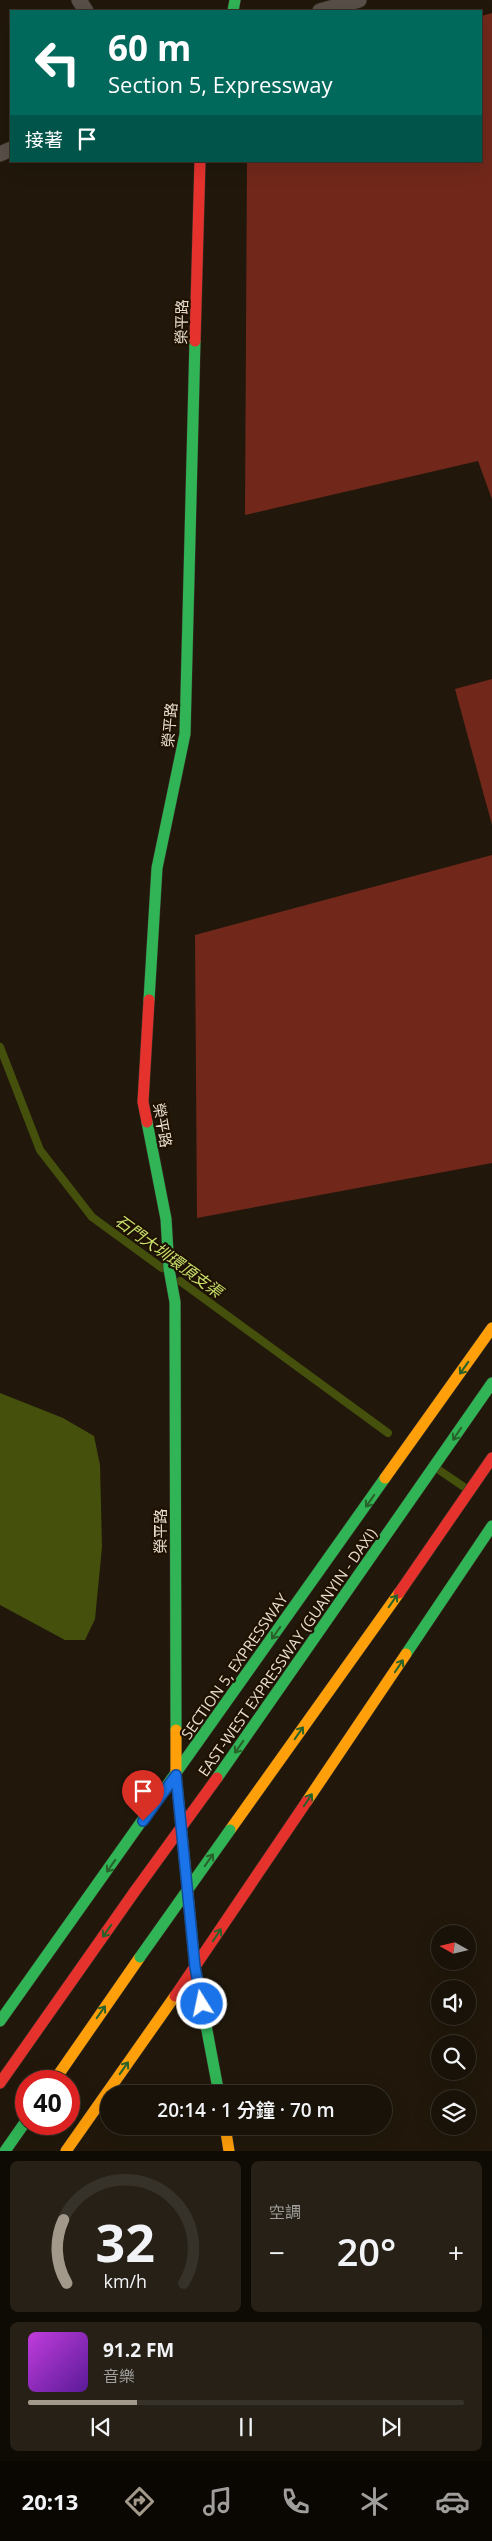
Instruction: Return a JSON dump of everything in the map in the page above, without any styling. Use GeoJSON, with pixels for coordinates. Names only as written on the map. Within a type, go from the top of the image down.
{"type":"FeatureCollection","features":[{"type":"Feature","properties":{"kind":"main road","name":"榮平路"},"geometry":{"type":"LineString","coordinates":[[200,162],[186,734],[157,868],[143,1102],[166,1219],[169,1269],[175,1302],[176,1775],[195,1967],[216,2085]]}},
{"type":"Feature","properties":{"kind":"main road","name":"SECTION 5, EXPRESSWAY"},"geometry":{"type":"LineString","coordinates":[[0,2022],[492,1328]]}},
{"type":"Feature","properties":{"kind":"main road","name":"EAST-WEST EXPRESSWAY (GUANYIN - DAXI)"},"geometry":{"type":"LineString","coordinates":[[0,2083],[428,1478],[492,1383]]}},
{"type":"Feature","properties":{"kind":"main road"},"geometry":{"type":"LineString","coordinates":[[62,2070],[492,1458]]}},
{"type":"Feature","properties":{"kind":"main road"},"geometry":{"type":"LineString","coordinates":[[66,2151],[195,1967],[490,1534]]}},
{"type":"Feature","properties":{"kind":"main road"},"geometry":{"type":"LineString","coordinates":[[5,2151],[16,2135]]}},
{"type":"Feature","properties":{"kind":"main road"},"geometry":{"type":"LineString","coordinates":[[226,2135],[229,2151]]}},
{"type":"Feature","properties":{"kind":"lane"},"geometry":{"type":"LineString","coordinates":[[324,10],[359,0]]}},
{"type":"Feature","properties":{"kind":"shaded area"},"geometry":{"type":"Polygon","coordinates":[[[492,13],[492,499],[478,461],[245,515],[247,162],[482,162],[482,16],[492,13]]]}},
{"type":"Feature","properties":{"kind":"shaded area"},"geometry":{"type":"Polygon","coordinates":[[[492,679],[492,825],[455,689],[492,679]]]}},
{"type":"Feature","properties":{"kind":"shaded area"},"geometry":{"type":"Polygon","coordinates":[[[492,855],[492,1163],[197,1218],[195,935],[492,855]]]}},
{"type":"Feature","properties":{"kind":"shaded area"},"geometry":{"type":"Polygon","coordinates":[[[0,1393],[63,1418],[94,1436],[100,1465],[102,1547],[95,1619],[85,1640],[65,1640],[0,1605],[0,1393]]]}},
{"type":"Feature","properties":{"kind":"waterway","name":"石門大圳環頂支渠"},"geometry":{"type":"LineString","coordinates":[[0,1047],[40,1150],[92,1217],[162,1268]]}},
{"type":"Feature","properties":{"kind":"waterway","name":"石門大圳環頂支渠"},"geometry":{"type":"LineString","coordinates":[[180,1281],[388,1433]]}},
{"type":"Feature","properties":{"kind":"waterway","name":"石門大圳環頂支渠"},"geometry":{"type":"LineString","coordinates":[[439,1470],[467,1489]]}},
{"type":"Feature","properties":{"kind":"traffic: fast"},"geometry":{"type":"LineString","coordinates":[[233,10],[235,0]]}},
{"type":"Feature","properties":{"kind":"traffic: fast"},"geometry":{"type":"LineString","coordinates":[[149,1000],[157,868],[185,734],[195,341]]}},
{"type":"Feature","properties":{"kind":"traffic: fast"},"geometry":{"type":"LineString","coordinates":[[147,1122],[166,1219],[169,1269],[175,1302],[176,1730]]}},
{"type":"Feature","properties":{"kind":"traffic: fast"},"geometry":{"type":"LineString","coordinates":[[217,1778],[492,1383]]}},
{"type":"Feature","properties":{"kind":"traffic: fast"},"geometry":{"type":"LineString","coordinates":[[0,2021],[385,1478]]}},
{"type":"Feature","properties":{"kind":"traffic: fast"},"geometry":{"type":"LineString","coordinates":[[406,1654],[492,1526]]}},
{"type":"Feature","properties":{"kind":"traffic: fast"},"geometry":{"type":"LineString","coordinates":[[140,1957],[230,1830]]}},
{"type":"Feature","properties":{"kind":"traffic: fast"},"geometry":{"type":"LineString","coordinates":[[188,1895],[195,1967],[217,2085]]}},
{"type":"Feature","properties":{"kind":"traffic: fast"},"geometry":{"type":"LineString","coordinates":[[5,2151],[16,2135]]}},
{"type":"Feature","properties":{"kind":"traffic: slow"},"geometry":{"type":"LineString","coordinates":[[385,1478],[492,1328]]}},
{"type":"Feature","properties":{"kind":"traffic: slow"},"geometry":{"type":"LineString","coordinates":[[230,1830],[399,1593]]}},
{"type":"Feature","properties":{"kind":"traffic: slow"},"geometry":{"type":"LineString","coordinates":[[307,1801],[406,1654]]}},
{"type":"Feature","properties":{"kind":"traffic: slow"},"geometry":{"type":"LineString","coordinates":[[176,1730],[176,1775],[188,1895]]}},
{"type":"Feature","properties":{"kind":"traffic: slow"},"geometry":{"type":"LineString","coordinates":[[62,2070],[140,1957]]}},
{"type":"Feature","properties":{"kind":"traffic: slow"},"geometry":{"type":"LineString","coordinates":[[66,2151],[175,1996]]}},
{"type":"Feature","properties":{"kind":"traffic: slow"},"geometry":{"type":"LineString","coordinates":[[226,2135],[229,2151]]}},
{"type":"Feature","properties":{"kind":"traffic: jam"},"geometry":{"type":"LineString","coordinates":[[195,341],[200,162]]}},
{"type":"Feature","properties":{"kind":"traffic: jam"},"geometry":{"type":"LineString","coordinates":[[147,1122],[143,1102],[149,1000]]}},
{"type":"Feature","properties":{"kind":"traffic: jam"},"geometry":{"type":"LineString","coordinates":[[399,1593],[492,1458]]}},
{"type":"Feature","properties":{"kind":"traffic: jam"},"geometry":{"type":"LineString","coordinates":[[135,1891],[217,1778]]}},
{"type":"Feature","properties":{"kind":"traffic: jam"},"geometry":{"type":"LineString","coordinates":[[175,1996],[307,1801]]}},
{"type":"Feature","properties":{"kind":"traffic: jam"},"geometry":{"type":"LineString","coordinates":[[0,2083],[135,1891]]}},
{"type":"Feature","properties":{"kind":"route"},"geometry":{"type":"LineString","coordinates":[[143,1821],[176,1775],[195,1967],[202,2004]]}}]}
